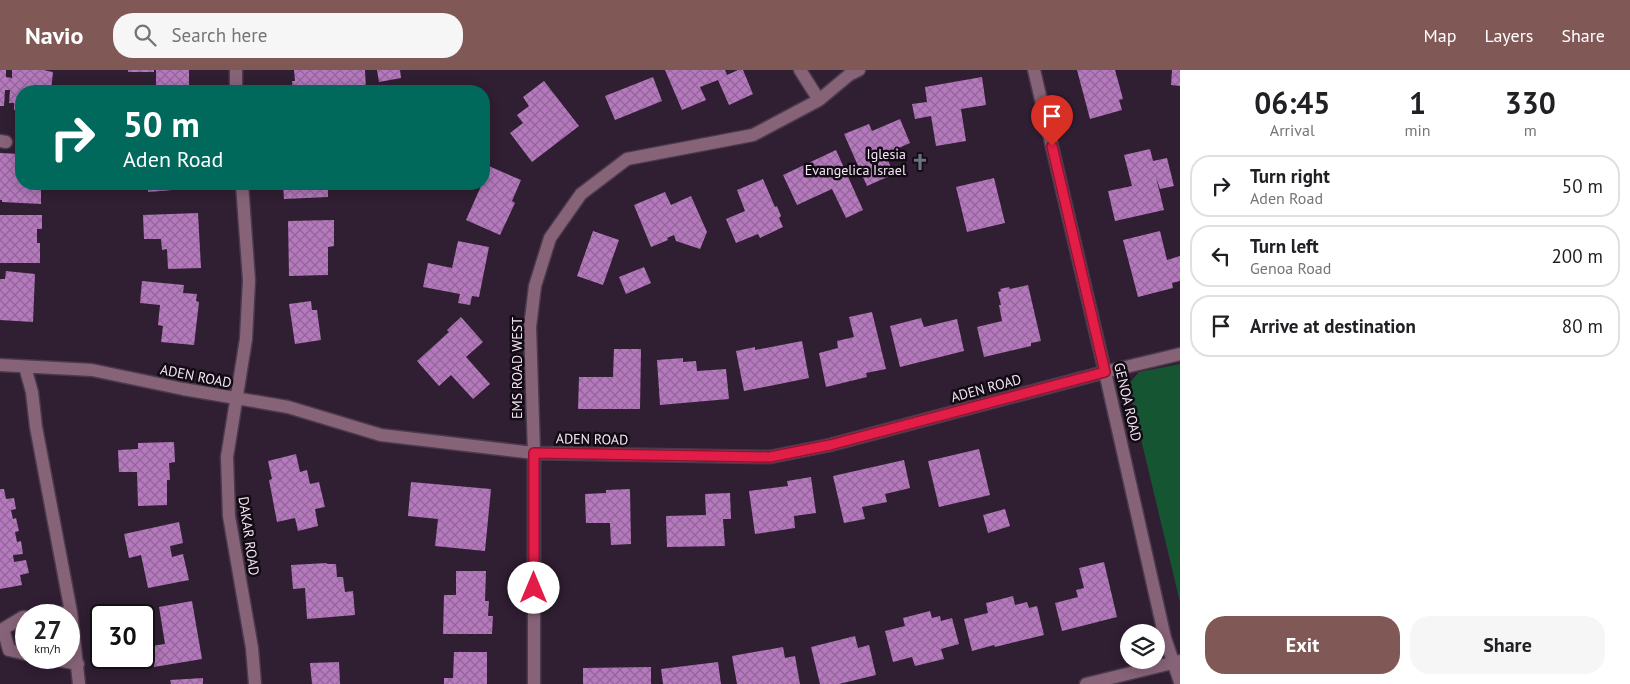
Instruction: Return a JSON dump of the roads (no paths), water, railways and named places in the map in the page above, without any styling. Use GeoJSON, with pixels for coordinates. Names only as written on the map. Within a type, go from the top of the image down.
{"type":"FeatureCollection","features":[{"type":"Feature","properties":{"kind":"street"},"geometry":{"type":"LineString","coordinates":[[236,70],[236,85]]}},
{"type":"Feature","properties":{"kind":"street"},"geometry":{"type":"LineString","coordinates":[[800,70],[819,100]]}},
{"type":"Feature","properties":{"kind":"street","name":"EMS ROAD WEST"},"geometry":{"type":"LineString","coordinates":[[534,684],[534,453],[530,326],[535,286],[550,238],[581,194],[627,159],[753,135],[819,100],[849,75],[859,70]]}},
{"type":"Feature","properties":{"kind":"street","name":"GENOA ROAD"},"geometry":{"type":"LineString","coordinates":[[1034,70],[1165,638],[1177,662],[1180,682]]}},
{"type":"Feature","properties":{"kind":"street","name":"DAKAR ROAD"},"geometry":{"type":"LineString","coordinates":[[242,190],[249,280],[246,339],[227,458],[229,516],[252,648],[255,684]]}},
{"type":"Feature","properties":{"kind":"street","name":"ADEN ROAD"},"geometry":{"type":"LineString","coordinates":[[0,365],[92,370],[183,389],[288,407],[381,435],[534,453],[770,457],[830,445],[1180,354]]}},
{"type":"Feature","properties":{"kind":"street"},"geometry":{"type":"LineString","coordinates":[[26,367],[69,604]]}},
{"type":"Feature","properties":{"kind":"street"},"geometry":{"type":"LineString","coordinates":[[15,622],[3,629],[9,650],[15,651]]}},
{"type":"Feature","properties":{"kind":"street"},"geometry":{"type":"LineString","coordinates":[[1086,684],[1177,662]]}},
{"type":"Feature","properties":{"kind":"street"},"geometry":{"type":"LineString","coordinates":[[78,669],[79,684]]}},
{"type":"Feature","properties":{"kind":"place","name":"Iglesia Evangelica Israel"},"geometry":{"type":"Point","coordinates":[920,162]}}]}
